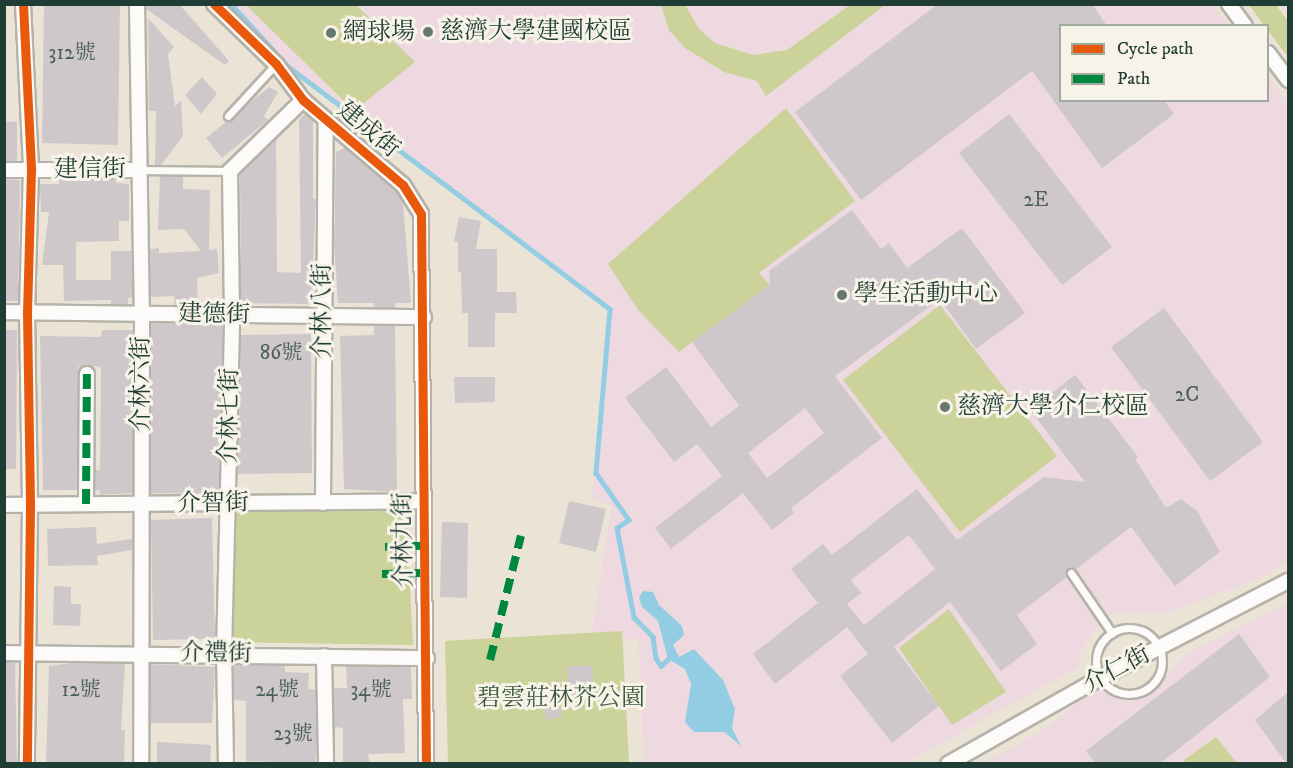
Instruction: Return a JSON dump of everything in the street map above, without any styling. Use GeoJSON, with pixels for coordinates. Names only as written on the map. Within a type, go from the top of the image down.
{"type":"FeatureCollection","features":[{"type":"Feature","properties":{"kind":"street"},"geometry":{"type":"LineString","coordinates":[[23,4],[30,170],[27,312],[30,506],[27,764]]}},
{"type":"Feature","properties":{"kind":"street","name":"介林六街"},"geometry":{"type":"LineString","coordinates":[[137,4],[142,313],[141,764]]}},
{"type":"Feature","properties":{"kind":"street","name":"建成街"},"geometry":{"type":"LineString","coordinates":[[214,4],[276,64],[303,100],[414,196],[421,214],[424,317]]}},
{"type":"Feature","properties":{"kind":"street"},"geometry":{"type":"LineString","coordinates":[[1229,4],[1244,24]]}},
{"type":"Feature","properties":{"kind":"street"},"geometry":{"type":"LineString","coordinates":[[1269,54],[1288,80]]}},
{"type":"Feature","properties":{"kind":"street"},"geometry":{"type":"LineString","coordinates":[[230,171],[303,100]]}},
{"type":"Feature","properties":{"kind":"street","name":"介林八街"},"geometry":{"type":"LineString","coordinates":[[323,503],[326,120]]}},
{"type":"Feature","properties":{"kind":"street","name":"建信街"},"geometry":{"type":"LineString","coordinates":[[4,170],[139,170]]}},
{"type":"Feature","properties":{"kind":"street","name":"介林七街"},"geometry":{"type":"LineString","coordinates":[[226,764],[224,653],[232,315],[230,171]]}},
{"type":"Feature","properties":{"kind":"street","name":"建德街"},"geometry":{"type":"LineString","coordinates":[[4,312],[424,317]]}},
{"type":"Feature","properties":{"kind":"street","name":"介林九街"},"geometry":{"type":"LineString","coordinates":[[424,317],[422,501],[427,658],[426,764]]}},
{"type":"Feature","properties":{"kind":"street"},"geometry":{"type":"LineString","coordinates":[[86,504],[87,374]]}},
{"type":"Feature","properties":{"kind":"street","name":"介智街"},"geometry":{"type":"LineString","coordinates":[[4,505],[142,506],[422,501]]}},
{"type":"Feature","properties":{"kind":"street","name":"介仁街"},"geometry":{"type":"LineString","coordinates":[[948,764],[1100,678],[1288,581]]}},
{"type":"Feature","properties":{"kind":"street","name":"介禮街"},"geometry":{"type":"LineString","coordinates":[[4,653],[224,653],[427,658]]}},
{"type":"Feature","properties":{"kind":"street"},"geometry":{"type":"LineString","coordinates":[[324,656],[326,764]]}},
{"type":"Feature","properties":{"kind":"lane"},"geometry":{"type":"LineString","coordinates":[[228,116],[276,64]]}},
{"type":"Feature","properties":{"kind":"lane"},"geometry":{"type":"LineString","coordinates":[[139,170],[230,171]]}},
{"type":"Feature","properties":{"kind":"lane"},"geometry":{"type":"LineString","coordinates":[[1071,573],[1112,633]]}},
{"type":"Feature","properties":{"kind":"lane"},"geometry":{"type":"LineString","coordinates":[[1135,628],[1145,632],[1160,648],[1162,658],[1157,680],[1139,693],[1117,693],[1100,678],[1096,668],[1099,647],[1112,633],[1135,628]]}},
{"type":"Feature","properties":{"kind":"shaded area","name":"慈濟大學介仁校區"},"geometry":{"type":"Polygon","coordinates":[[[233,5],[1212,5],[1227,24],[1059,24],[1059,102],[1269,102],[1269,77],[1288,103],[1288,559],[1266,576],[1167,613],[1113,614],[1098,625],[1080,653],[1079,667],[905,763],[644,763],[638,638],[590,643],[612,506],[592,500],[611,314],[306,82],[233,5]]]}},
{"type":"Feature","properties":{"kind":"shaded area"},"geometry":{"type":"Polygon","coordinates":[[[1288,603],[1288,763],[982,764],[1045,729],[1095,688],[1124,696],[1155,687],[1187,654],[1288,603]]]}},
{"type":"Feature","properties":{"kind":"green space","name":"網球場"},"geometry":{"type":"Polygon","coordinates":[[[246,5],[356,5],[415,62],[354,111],[246,5]]]}},
{"type":"Feature","properties":{"kind":"green space"},"geometry":{"type":"Polygon","coordinates":[[[661,5],[685,5],[699,29],[715,43],[753,55],[787,50],[850,5],[885,5],[766,96],[757,81],[724,72],[685,48],[669,30],[661,5]]]}},
{"type":"Feature","properties":{"kind":"green space"},"geometry":{"type":"Polygon","coordinates":[[[1249,5],[1276,5],[1288,21],[1288,57],[1269,32],[1269,24],[1263,24],[1249,5]]]}},
{"type":"Feature","properties":{"kind":"green space"},"geometry":{"type":"Polygon","coordinates":[[[786,108],[855,201],[759,273],[770,285],[679,352],[638,310],[608,264],[786,108]]]}},
{"type":"Feature","properties":{"kind":"green space"},"geometry":{"type":"Polygon","coordinates":[[[940,305],[1057,456],[960,532],[843,380],[940,305]]]}},
{"type":"Feature","properties":{"kind":"green space"},"geometry":{"type":"Polygon","coordinates":[[[406,506],[413,645],[231,642],[232,509],[406,506]]]}},
{"type":"Feature","properties":{"kind":"green space"},"geometry":{"type":"Polygon","coordinates":[[[949,609],[1006,692],[952,725],[899,648],[949,609]]]}},
{"type":"Feature","properties":{"kind":"green space","name":"碧雲莊林芥公園"},"geometry":{"type":"Polygon","coordinates":[[[622,631],[629,763],[448,763],[445,641],[622,631]]]}},
{"type":"Feature","properties":{"kind":"green space"},"geometry":{"type":"Polygon","coordinates":[[[1216,737],[1237,763],[1186,763],[1184,760],[1216,737]]]}},
{"type":"Feature","properties":{"kind":"water"},"geometry":{"type":"Polygon","coordinates":[[[643,591],[653,592],[659,605],[682,626],[684,635],[673,645],[679,657],[694,649],[723,680],[735,709],[732,728],[741,746],[724,732],[694,732],[685,722],[691,684],[685,669],[668,659],[658,621],[642,607],[639,597],[643,591]]]}},
{"type":"Feature","properties":{"kind":"building"},"geometry":{"type":"Polygon","coordinates":[[[44,4],[120,4],[118,145],[42,143],[44,4]]]}},
{"type":"Feature","properties":{"kind":"building"},"geometry":{"type":"Polygon","coordinates":[[[146,4],[179,4],[229,61],[225,65],[146,9],[146,4]]]}},
{"type":"Feature","properties":{"kind":"building"},"geometry":{"type":"Polygon","coordinates":[[[938,4],[1092,4],[1106,24],[1059,24],[1059,102],[1165,102],[1174,114],[1102,168],[1032,71],[861,200],[795,112],[938,4]]]}},
{"type":"Feature","properties":{"kind":"building"},"geometry":{"type":"Polygon","coordinates":[[[148,18],[174,47],[168,54],[175,106],[181,100],[183,136],[161,165],[155,165],[156,111],[149,111],[148,18]]]}},
{"type":"Feature","properties":{"kind":"building"},"geometry":{"type":"Polygon","coordinates":[[[202,77],[217,94],[201,114],[185,95],[202,77]]]}},
{"type":"Feature","properties":{"kind":"building"},"geometry":{"type":"Polygon","coordinates":[[[269,87],[278,92],[264,116],[268,120],[222,158],[206,138],[269,87]]]}},
{"type":"Feature","properties":{"kind":"building"},"geometry":{"type":"Polygon","coordinates":[[[305,114],[313,120],[313,199],[316,199],[311,304],[241,303],[240,173],[276,140],[277,272],[301,273],[299,119],[305,114]]]}},
{"type":"Feature","properties":{"kind":"building"},"geometry":{"type":"Polygon","coordinates":[[[1009,114],[1112,247],[1062,285],[959,153],[1009,114]]]}},
{"type":"Feature","properties":{"kind":"building"},"geometry":{"type":"Polygon","coordinates":[[[4,121],[17,122],[17,161],[4,161],[4,121]]]}},
{"type":"Feature","properties":{"kind":"building"},"geometry":{"type":"Polygon","coordinates":[[[345,148],[396,191],[403,202],[411,303],[395,303],[395,308],[374,307],[374,303],[338,303],[334,243],[336,152],[345,148]]]}},
{"type":"Feature","properties":{"kind":"building"},"geometry":{"type":"Polygon","coordinates":[[[160,176],[183,176],[183,189],[210,190],[209,250],[217,249],[219,273],[197,278],[198,305],[174,305],[174,296],[151,297],[150,249],[159,248],[159,253],[201,251],[184,229],[158,230],[160,176]]]}},
{"type":"Feature","properties":{"kind":"building"},"geometry":{"type":"Polygon","coordinates":[[[4,179],[20,180],[18,301],[4,301],[4,179]]]}},
{"type":"Feature","properties":{"kind":"building"},"geometry":{"type":"Polygon","coordinates":[[[59,179],[116,179],[116,183],[129,184],[129,221],[119,221],[119,241],[76,242],[76,280],[111,280],[111,251],[132,251],[133,298],[128,298],[128,304],[111,304],[111,300],[64,301],[63,265],[42,265],[49,212],[41,212],[40,184],[59,184],[59,179]]]}},
{"type":"Feature","properties":{"kind":"building"},"geometry":{"type":"Polygon","coordinates":[[[852,210],[881,249],[889,243],[907,268],[962,228],[1025,313],[976,349],[940,299],[835,376],[882,438],[791,508],[794,513],[772,530],[743,493],[671,549],[655,528],[722,476],[697,444],[674,462],[625,398],[666,367],[711,427],[739,406],[692,342],[770,285],[769,271],[852,210]],[[805,408],[748,453],[767,478],[824,433],[805,408]]]}},
{"type":"Feature","properties":{"kind":"building"},"geometry":{"type":"Polygon","coordinates":[[[459,217],[481,221],[476,249],[497,249],[497,292],[516,292],[517,313],[495,313],[495,347],[468,347],[468,313],[462,313],[458,242],[454,241],[459,217]]]}},
{"type":"Feature","properties":{"kind":"building"},"geometry":{"type":"Polygon","coordinates":[[[1164,308],[1263,442],[1210,481],[1111,347],[1164,308]]]}},
{"type":"Feature","properties":{"kind":"building"},"geometry":{"type":"Polygon","coordinates":[[[151,323],[223,324],[219,494],[151,493],[151,323]]]}},
{"type":"Feature","properties":{"kind":"building"},"geometry":{"type":"Polygon","coordinates":[[[374,325],[395,326],[397,492],[344,489],[340,336],[374,335],[374,325]]]}},
{"type":"Feature","properties":{"kind":"building"},"geometry":{"type":"Polygon","coordinates":[[[4,330],[17,330],[16,469],[4,469],[4,330]]]}},
{"type":"Feature","properties":{"kind":"building"},"geometry":{"type":"Polygon","coordinates":[[[102,330],[133,330],[133,493],[100,495],[100,490],[95,490],[95,470],[100,470],[101,367],[88,365],[78,367],[77,490],[43,490],[40,336],[101,337],[102,330]]]}},
{"type":"Feature","properties":{"kind":"building"},"geometry":{"type":"Polygon","coordinates":[[[311,334],[312,473],[237,474],[241,335],[311,334]]]}},
{"type":"Feature","properties":{"kind":"building"},"geometry":{"type":"Polygon","coordinates":[[[1075,375],[1138,457],[1135,459],[1166,508],[1181,499],[1197,511],[1220,552],[1175,586],[1131,527],[1075,570],[1067,569],[1067,577],[1017,615],[1037,644],[1001,671],[950,602],[894,647],[939,706],[892,743],[840,676],[868,654],[847,627],[775,684],[753,654],[818,603],[791,569],[823,544],[832,555],[917,489],[957,540],[1044,477],[1085,482],[1030,410],[1075,375]],[[909,535],[851,580],[861,593],[847,604],[864,625],[935,569],[909,535]]]}},
{"type":"Feature","properties":{"kind":"building"},"geometry":{"type":"Polygon","coordinates":[[[454,377],[495,377],[495,402],[455,403],[454,377]]]}},
{"type":"Feature","properties":{"kind":"building"},"geometry":{"type":"Polygon","coordinates":[[[569,501],[606,509],[596,552],[559,543],[569,501]]]}},
{"type":"Feature","properties":{"kind":"building"},"geometry":{"type":"Polygon","coordinates":[[[212,518],[215,639],[153,640],[151,520],[212,518]]]}},
{"type":"Feature","properties":{"kind":"building"},"geometry":{"type":"Polygon","coordinates":[[[442,522],[468,523],[467,598],[440,597],[442,522]]]}},
{"type":"Feature","properties":{"kind":"building"},"geometry":{"type":"Polygon","coordinates":[[[96,527],[97,544],[132,539],[132,550],[97,556],[98,565],[48,566],[47,529],[96,527]]]}},
{"type":"Feature","properties":{"kind":"building"},"geometry":{"type":"Polygon","coordinates":[[[54,586],[71,587],[71,604],[81,604],[80,626],[53,625],[54,586]]]}},
{"type":"Feature","properties":{"kind":"building"},"geometry":{"type":"Polygon","coordinates":[[[1239,634],[1270,677],[1159,764],[1096,764],[1086,751],[1239,634]]]}},
{"type":"Feature","properties":{"kind":"building"},"geometry":{"type":"Polygon","coordinates":[[[4,662],[15,662],[17,764],[4,764],[4,662]]]}},
{"type":"Feature","properties":{"kind":"building"},"geometry":{"type":"Polygon","coordinates":[[[71,663],[125,663],[121,730],[125,730],[124,762],[46,764],[49,666],[71,663]]]}},
{"type":"Feature","properties":{"kind":"building"},"geometry":{"type":"Polygon","coordinates":[[[150,664],[215,667],[212,723],[150,723],[150,664]]]}},
{"type":"Feature","properties":{"kind":"building"},"geometry":{"type":"Polygon","coordinates":[[[234,665],[285,665],[285,672],[309,673],[308,689],[316,690],[316,764],[246,761],[246,701],[234,700],[234,665]]]}},
{"type":"Feature","properties":{"kind":"building"},"geometry":{"type":"Polygon","coordinates":[[[592,665],[594,699],[559,701],[562,717],[546,720],[544,690],[568,686],[567,667],[592,665]]]}},
{"type":"Feature","properties":{"kind":"building"},"geometry":{"type":"Polygon","coordinates":[[[346,666],[411,667],[412,699],[403,699],[405,753],[368,754],[370,764],[343,764],[343,728],[334,727],[334,688],[347,688],[346,666]]]}},
{"type":"Feature","properties":{"kind":"building"},"geometry":{"type":"Polygon","coordinates":[[[1288,692],[1288,764],[1287,764],[1255,720],[1288,692]]]}},
{"type":"Feature","properties":{"kind":"building"},"geometry":{"type":"Polygon","coordinates":[[[157,742],[211,745],[210,764],[157,764],[157,742]]]}},
{"type":"Feature","properties":{"kind":"waterway"},"geometry":{"type":"LineString","coordinates":[[231,4],[289,67],[610,309],[596,473],[629,520],[617,528],[634,617],[653,637],[656,658],[661,666],[668,659]]}},
{"type":"Feature","properties":{"kind":"marked path"},"geometry":{"type":"LineString","coordinates":[[86,504],[87,374]]}},
{"type":"Feature","properties":{"kind":"marked path"},"geometry":{"type":"LineString","coordinates":[[490,660],[521,536]]}},
{"type":"Feature","properties":{"kind":"marked path"},"geometry":{"type":"LineString","coordinates":[[385,547],[423,546]]}},
{"type":"Feature","properties":{"kind":"marked path"},"geometry":{"type":"LineString","coordinates":[[382,574],[423,573]]}},
{"type":"Feature","properties":{"kind":"cycle path"},"geometry":{"type":"LineString","coordinates":[[23,4],[31,170],[27,312],[30,506],[27,764]]}},
{"type":"Feature","properties":{"kind":"cycle path"},"geometry":{"type":"LineString","coordinates":[[214,4],[276,64],[303,100],[403,185],[421,214],[426,764]]}},
{"type":"Feature","properties":{"kind":"place","name":"慈濟大學建國校區"},"geometry":{"type":"Point","coordinates":[428,32]}},
{"type":"Feature","properties":{"kind":"place","name":"網球場"},"geometry":{"type":"Point","coordinates":[331,33]}},
{"type":"Feature","properties":{"kind":"place","name":"學生活動中心"},"geometry":{"type":"Point","coordinates":[842,295]}},
{"type":"Feature","properties":{"kind":"place","name":"慈濟大學介仁校區"},"geometry":{"type":"Point","coordinates":[945,407]}}]}
